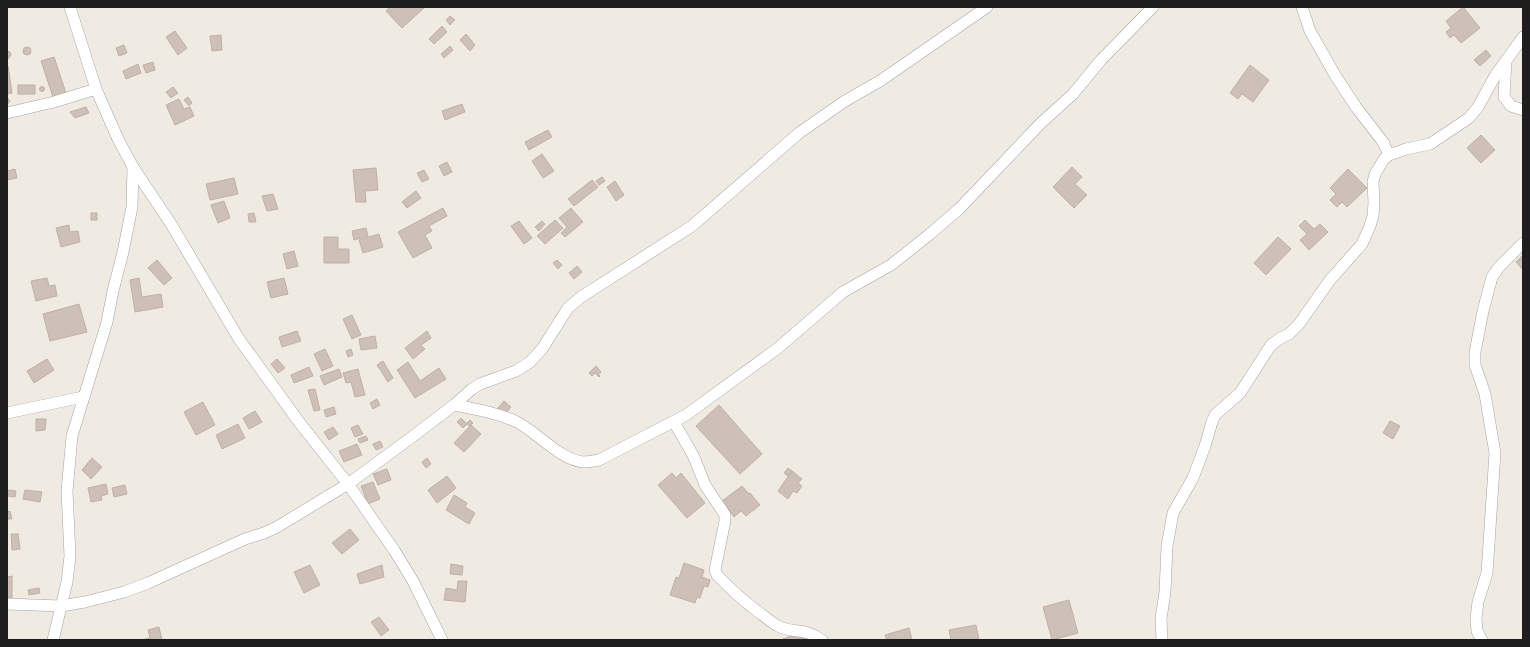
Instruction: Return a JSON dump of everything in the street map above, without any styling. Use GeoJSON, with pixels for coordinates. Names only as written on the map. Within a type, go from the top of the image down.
{"type":"FeatureCollection","features":[{"type":"Feature","properties":{"kind":"street"},"geometry":{"type":"LineString","coordinates":[[70,7],[96,89],[118,139],[133,167],[171,224],[239,339],[299,422],[348,484],[394,550],[413,581],[442,640]]}},
{"type":"Feature","properties":{"kind":"street"},"geometry":{"type":"LineString","coordinates":[[7,604],[62,606],[104,597],[148,583],[245,539],[277,527],[348,484],[454,406],[480,384],[516,371],[530,362],[542,349],[568,308],[581,297],[692,226],[799,133],[845,101],[880,81],[987,7]]}},
{"type":"Feature","properties":{"kind":"street"},"geometry":{"type":"LineString","coordinates":[[454,406],[490,413],[513,420],[528,428],[562,454],[577,461],[585,462],[599,460],[674,422],[701,405],[778,348],[843,292],[891,265],[959,209],[1040,123],[1073,94],[1101,60],[1153,7]]}},
{"type":"Feature","properties":{"kind":"street"},"geometry":{"type":"LineString","coordinates":[[1302,7],[1310,30],[1335,75],[1356,107],[1383,142],[1389,155]]}},
{"type":"Feature","properties":{"kind":"street"},"geometry":{"type":"LineString","coordinates":[[1162,640],[1167,546],[1173,513],[1195,472],[1213,419],[1220,410],[1240,393],[1271,345],[1288,334],[1299,324],[1330,280],[1362,244],[1373,216],[1373,182],[1380,165],[1389,155],[1406,149],[1430,144],[1469,118],[1478,107],[1495,76],[1523,37]]}},
{"type":"Feature","properties":{"kind":"street"},"geometry":{"type":"LineString","coordinates":[[1506,61],[1504,97],[1511,106],[1523,110]]}},
{"type":"Feature","properties":{"kind":"street"},"geometry":{"type":"LineString","coordinates":[[7,113],[60,100],[96,89]]}},
{"type":"Feature","properties":{"kind":"street"},"geometry":{"type":"LineString","coordinates":[[53,640],[67,582],[70,556],[67,491],[72,436],[107,322],[113,291],[124,252],[132,207],[133,167]]}},
{"type":"Feature","properties":{"kind":"street"},"geometry":{"type":"LineString","coordinates":[[1482,640],[1477,631],[1476,621],[1478,602],[1486,573],[1495,453],[1485,394],[1474,365],[1475,352],[1492,277],[1499,267],[1523,243]]}},
{"type":"Feature","properties":{"kind":"street"},"geometry":{"type":"LineString","coordinates":[[7,413],[83,397]]}},
{"type":"Feature","properties":{"kind":"street"},"geometry":{"type":"LineString","coordinates":[[674,422],[694,457],[705,485],[725,514],[725,521],[715,570],[717,575],[745,602],[777,626],[785,629],[806,631],[822,640]]}},
{"type":"Feature","properties":{"kind":"building"},"geometry":{"type":"Polygon","coordinates":[[[390,7],[425,7],[402,28],[386,11],[390,7]]]}},
{"type":"Feature","properties":{"kind":"building"},"geometry":{"type":"Polygon","coordinates":[[[1463,7],[1480,28],[1461,43],[1454,35],[1450,38],[1446,32],[1451,28],[1446,21],[1463,7]]]}},
{"type":"Feature","properties":{"kind":"building"},"geometry":{"type":"Polygon","coordinates":[[[450,16],[455,20],[450,25],[446,20],[450,16]]]}},
{"type":"Feature","properties":{"kind":"building"},"geometry":{"type":"Polygon","coordinates":[[[442,26],[447,32],[434,44],[429,39],[442,26]]]}},
{"type":"Feature","properties":{"kind":"building"},"geometry":{"type":"Polygon","coordinates":[[[175,31],[187,48],[178,55],[166,37],[175,31]]]}},
{"type":"Feature","properties":{"kind":"building"},"geometry":{"type":"Polygon","coordinates":[[[466,34],[475,45],[470,51],[460,40],[466,34]]]}},
{"type":"Feature","properties":{"kind":"building"},"geometry":{"type":"Polygon","coordinates":[[[221,35],[222,50],[212,51],[210,36],[221,35]]]}},
{"type":"Feature","properties":{"kind":"building"},"geometry":{"type":"Polygon","coordinates":[[[124,45],[127,53],[119,56],[116,48],[124,45]]]}},
{"type":"Feature","properties":{"kind":"building"},"geometry":{"type":"Polygon","coordinates":[[[450,46],[453,50],[444,58],[441,54],[450,46]]]}},
{"type":"Feature","properties":{"kind":"building"},"geometry":{"type":"Polygon","coordinates":[[[25,47],[29,47],[31,51],[29,55],[25,55],[23,53],[23,49],[25,47]]]}},
{"type":"Feature","properties":{"kind":"building"},"geometry":{"type":"Polygon","coordinates":[[[1486,50],[1491,56],[1480,66],[1474,60],[1486,50]]]}},
{"type":"Feature","properties":{"kind":"building"},"geometry":{"type":"Polygon","coordinates":[[[7,51],[10,52],[11,55],[8,59],[7,59],[7,51]]]}},
{"type":"Feature","properties":{"kind":"building"},"geometry":{"type":"Polygon","coordinates":[[[54,57],[66,93],[53,97],[41,61],[54,57]]]}},
{"type":"Feature","properties":{"kind":"building"},"geometry":{"type":"Polygon","coordinates":[[[153,62],[155,70],[146,73],[143,65],[153,62]]]}},
{"type":"Feature","properties":{"kind":"building"},"geometry":{"type":"Polygon","coordinates":[[[138,64],[141,73],[126,79],[123,71],[138,64]]]}},
{"type":"Feature","properties":{"kind":"building"},"geometry":{"type":"Polygon","coordinates":[[[1250,65],[1269,80],[1253,102],[1242,94],[1238,99],[1230,93],[1250,65]]]}},
{"type":"Feature","properties":{"kind":"building"},"geometry":{"type":"Polygon","coordinates":[[[7,66],[12,93],[7,94],[7,66]]]}},
{"type":"Feature","properties":{"kind":"building"},"geometry":{"type":"Polygon","coordinates":[[[18,85],[35,85],[35,94],[18,94],[18,85]]]}},
{"type":"Feature","properties":{"kind":"building"},"geometry":{"type":"Polygon","coordinates":[[[40,87],[44,87],[44,91],[40,91],[40,87]]]}},
{"type":"Feature","properties":{"kind":"building"},"geometry":{"type":"Polygon","coordinates":[[[173,87],[178,93],[171,98],[166,92],[173,87]]]}},
{"type":"Feature","properties":{"kind":"building"},"geometry":{"type":"Polygon","coordinates":[[[7,97],[10,101],[7,105],[7,97]]]}},
{"type":"Feature","properties":{"kind":"building"},"geometry":{"type":"Polygon","coordinates":[[[188,97],[192,103],[189,106],[184,100],[188,97]]]}},
{"type":"Feature","properties":{"kind":"building"},"geometry":{"type":"Polygon","coordinates":[[[179,99],[184,109],[190,107],[194,116],[175,125],[166,105],[179,99]]]}},
{"type":"Feature","properties":{"kind":"building"},"geometry":{"type":"Polygon","coordinates":[[[462,104],[465,112],[445,120],[442,111],[462,104]]]}},
{"type":"Feature","properties":{"kind":"building"},"geometry":{"type":"Polygon","coordinates":[[[86,107],[89,113],[75,118],[70,112],[86,107]]]}},
{"type":"Feature","properties":{"kind":"building"},"geometry":{"type":"Polygon","coordinates":[[[548,130],[552,137],[529,150],[525,142],[548,130]]]}},
{"type":"Feature","properties":{"kind":"building"},"geometry":{"type":"Polygon","coordinates":[[[1481,135],[1495,150],[1481,163],[1467,148],[1481,135]]]}},
{"type":"Feature","properties":{"kind":"building"},"geometry":{"type":"Polygon","coordinates":[[[542,154],[554,171],[543,178],[532,161],[542,154]]]}},
{"type":"Feature","properties":{"kind":"building"},"geometry":{"type":"Polygon","coordinates":[[[447,162],[452,172],[444,176],[439,166],[447,162]]]}},
{"type":"Feature","properties":{"kind":"building"},"geometry":{"type":"Polygon","coordinates":[[[1072,167],[1082,177],[1075,184],[1087,195],[1074,208],[1053,187],[1072,167]]]}},
{"type":"Feature","properties":{"kind":"building"},"geometry":{"type":"Polygon","coordinates":[[[376,168],[378,190],[365,191],[366,202],[356,202],[353,170],[376,168]]]}},
{"type":"Feature","properties":{"kind":"building"},"geometry":{"type":"Polygon","coordinates":[[[15,169],[17,178],[7,180],[7,171],[15,169]]]}},
{"type":"Feature","properties":{"kind":"building"},"geometry":{"type":"Polygon","coordinates":[[[1348,169],[1367,188],[1347,207],[1342,202],[1337,207],[1330,200],[1336,194],[1330,188],[1348,169]]]}},
{"type":"Feature","properties":{"kind":"building"},"geometry":{"type":"Polygon","coordinates":[[[424,170],[429,179],[422,182],[417,173],[424,170]]]}},
{"type":"Feature","properties":{"kind":"building"},"geometry":{"type":"Polygon","coordinates":[[[602,177],[605,181],[599,185],[596,181],[602,177]]]}},
{"type":"Feature","properties":{"kind":"building"},"geometry":{"type":"Polygon","coordinates":[[[234,178],[238,194],[210,200],[206,184],[234,178]]]}},
{"type":"Feature","properties":{"kind":"building"},"geometry":{"type":"Polygon","coordinates":[[[592,180],[598,187],[574,206],[568,199],[592,180]]]}},
{"type":"Feature","properties":{"kind":"building"},"geometry":{"type":"Polygon","coordinates":[[[615,181],[624,195],[616,201],[607,187],[615,181]]]}},
{"type":"Feature","properties":{"kind":"building"},"geometry":{"type":"Polygon","coordinates":[[[416,191],[421,198],[407,208],[402,202],[416,191]]]}},
{"type":"Feature","properties":{"kind":"building"},"geometry":{"type":"Polygon","coordinates":[[[273,194],[278,209],[267,211],[262,196],[273,194]]]}},
{"type":"Feature","properties":{"kind":"building"},"geometry":{"type":"Polygon","coordinates":[[[224,201],[230,218],[218,223],[211,205],[224,201]]]}},
{"type":"Feature","properties":{"kind":"building"},"geometry":{"type":"Polygon","coordinates":[[[443,208],[447,216],[429,226],[432,231],[425,235],[432,248],[413,258],[398,232],[443,208]]]}},
{"type":"Feature","properties":{"kind":"building"},"geometry":{"type":"Polygon","coordinates":[[[571,208],[583,222],[565,237],[561,233],[567,227],[559,218],[571,208]]]}},
{"type":"Feature","properties":{"kind":"building"},"geometry":{"type":"Polygon","coordinates":[[[91,213],[97,213],[97,220],[91,220],[91,213]]]}},
{"type":"Feature","properties":{"kind":"building"},"geometry":{"type":"Polygon","coordinates":[[[254,213],[256,222],[249,222],[248,214],[254,213]]]}},
{"type":"Feature","properties":{"kind":"building"},"geometry":{"type":"Polygon","coordinates":[[[555,220],[563,228],[545,244],[537,236],[555,220]]]}},
{"type":"Feature","properties":{"kind":"building"},"geometry":{"type":"Polygon","coordinates":[[[1305,220],[1314,229],[1320,224],[1328,232],[1309,250],[1300,240],[1307,234],[1299,226],[1305,220]]]}},
{"type":"Feature","properties":{"kind":"building"},"geometry":{"type":"Polygon","coordinates":[[[519,221],[532,238],[524,244],[511,226],[519,221]]]}},
{"type":"Feature","properties":{"kind":"building"},"geometry":{"type":"Polygon","coordinates":[[[542,221],[545,224],[539,231],[535,227],[542,221]]]}},
{"type":"Feature","properties":{"kind":"building"},"geometry":{"type":"Polygon","coordinates":[[[69,225],[70,232],[78,231],[80,242],[61,247],[56,228],[69,225]]]}},
{"type":"Feature","properties":{"kind":"building"},"geometry":{"type":"Polygon","coordinates":[[[366,228],[368,236],[354,240],[352,231],[366,228]]]}},
{"type":"Feature","properties":{"kind":"building"},"geometry":{"type":"Polygon","coordinates":[[[379,234],[383,247],[363,253],[359,240],[379,234]]]}},
{"type":"Feature","properties":{"kind":"building"},"geometry":{"type":"Polygon","coordinates":[[[324,237],[338,237],[338,249],[349,249],[349,263],[324,263],[324,237]]]}},
{"type":"Feature","properties":{"kind":"building"},"geometry":{"type":"Polygon","coordinates":[[[1278,237],[1291,249],[1266,275],[1254,263],[1278,237]]]}},
{"type":"Feature","properties":{"kind":"building"},"geometry":{"type":"Polygon","coordinates":[[[294,251],[298,266],[287,269],[283,254],[294,251]]]}},
{"type":"Feature","properties":{"kind":"building"},"geometry":{"type":"Polygon","coordinates":[[[1523,255],[1523,270],[1516,262],[1523,255]]]}},
{"type":"Feature","properties":{"kind":"building"},"geometry":{"type":"Polygon","coordinates":[[[157,260],[172,278],[164,285],[148,268],[157,260]]]}},
{"type":"Feature","properties":{"kind":"building"},"geometry":{"type":"Polygon","coordinates":[[[557,260],[562,265],[558,269],[553,263],[557,260]]]}},
{"type":"Feature","properties":{"kind":"building"},"geometry":{"type":"Polygon","coordinates":[[[577,266],[582,272],[574,279],[569,273],[577,266]]]}},
{"type":"Feature","properties":{"kind":"building"},"geometry":{"type":"Polygon","coordinates":[[[47,278],[49,286],[55,285],[57,296],[36,301],[31,281],[47,278]]]}},
{"type":"Feature","properties":{"kind":"building"},"geometry":{"type":"Polygon","coordinates":[[[139,278],[142,297],[161,294],[163,307],[135,312],[130,280],[139,278]]]}},
{"type":"Feature","properties":{"kind":"building"},"geometry":{"type":"Polygon","coordinates":[[[284,278],[288,294],[271,298],[267,282],[284,278]]]}},
{"type":"Feature","properties":{"kind":"building"},"geometry":{"type":"Polygon","coordinates":[[[79,304],[87,332],[50,341],[43,314],[79,304]]]}},
{"type":"Feature","properties":{"kind":"building"},"geometry":{"type":"Polygon","coordinates":[[[352,315],[361,335],[352,339],[343,319],[352,315]]]}},
{"type":"Feature","properties":{"kind":"building"},"geometry":{"type":"Polygon","coordinates":[[[297,331],[301,341],[282,347],[279,337],[297,331]]]}},
{"type":"Feature","properties":{"kind":"building"},"geometry":{"type":"Polygon","coordinates":[[[427,331],[431,338],[421,345],[425,349],[413,359],[405,348],[427,331]]]}},
{"type":"Feature","properties":{"kind":"building"},"geometry":{"type":"Polygon","coordinates":[[[375,336],[377,348],[361,350],[359,339],[375,336]]]}},
{"type":"Feature","properties":{"kind":"building"},"geometry":{"type":"Polygon","coordinates":[[[325,349],[333,366],[322,371],[314,354],[325,349]]]}},
{"type":"Feature","properties":{"kind":"building"},"geometry":{"type":"Polygon","coordinates":[[[351,349],[353,355],[348,357],[346,351],[351,349]]]}},
{"type":"Feature","properties":{"kind":"building"},"geometry":{"type":"Polygon","coordinates":[[[47,359],[54,370],[34,383],[27,371],[47,359]]]}},
{"type":"Feature","properties":{"kind":"building"},"geometry":{"type":"Polygon","coordinates":[[[277,359],[285,368],[278,373],[271,364],[277,359]]]}},
{"type":"Feature","properties":{"kind":"building"},"geometry":{"type":"Polygon","coordinates":[[[383,361],[393,378],[388,382],[377,365],[383,361]]]}},
{"type":"Feature","properties":{"kind":"building"},"geometry":{"type":"Polygon","coordinates":[[[408,362],[420,381],[439,368],[446,379],[415,398],[397,370],[408,362]]]}},
{"type":"Feature","properties":{"kind":"building"},"geometry":{"type":"Polygon","coordinates":[[[596,366],[601,372],[598,374],[600,376],[599,377],[595,373],[592,376],[589,373],[596,366]]]}},
{"type":"Feature","properties":{"kind":"building"},"geometry":{"type":"Polygon","coordinates":[[[309,367],[313,376],[294,383],[291,375],[309,367]]]}},
{"type":"Feature","properties":{"kind":"building"},"geometry":{"type":"Polygon","coordinates":[[[339,369],[342,377],[324,385],[320,376],[339,369]]]}},
{"type":"Feature","properties":{"kind":"building"},"geometry":{"type":"Polygon","coordinates":[[[358,369],[365,395],[355,397],[351,382],[346,383],[343,373],[358,369]]]}},
{"type":"Feature","properties":{"kind":"building"},"geometry":{"type":"Polygon","coordinates":[[[315,389],[320,410],[314,411],[308,390],[315,389]]]}},
{"type":"Feature","properties":{"kind":"building"},"geometry":{"type":"Polygon","coordinates":[[[377,399],[380,405],[373,409],[370,403],[377,399]]]}},
{"type":"Feature","properties":{"kind":"building"},"geometry":{"type":"Polygon","coordinates":[[[504,401],[511,407],[505,414],[498,408],[504,401]]]}},
{"type":"Feature","properties":{"kind":"building"},"geometry":{"type":"Polygon","coordinates":[[[203,402],[215,425],[196,435],[184,412],[203,402]]]}},
{"type":"Feature","properties":{"kind":"building"},"geometry":{"type":"Polygon","coordinates":[[[719,405],[762,454],[740,474],[696,426],[719,405]]]}},
{"type":"Feature","properties":{"kind":"building"},"geometry":{"type":"Polygon","coordinates":[[[334,407],[336,414],[326,417],[324,410],[334,407]]]}},
{"type":"Feature","properties":{"kind":"building"},"geometry":{"type":"Polygon","coordinates":[[[255,411],[262,422],[249,429],[243,418],[255,411]]]}},
{"type":"Feature","properties":{"kind":"building"},"geometry":{"type":"Polygon","coordinates":[[[461,418],[467,424],[463,428],[457,422],[461,418]]]}},
{"type":"Feature","properties":{"kind":"building"},"geometry":{"type":"Polygon","coordinates":[[[36,419],[46,419],[45,430],[36,431],[36,419]]]}},
{"type":"Feature","properties":{"kind":"building"},"geometry":{"type":"Polygon","coordinates":[[[470,420],[473,423],[469,426],[467,423],[470,420]]]}},
{"type":"Feature","properties":{"kind":"building"},"geometry":{"type":"Polygon","coordinates":[[[1390,421],[1400,426],[1393,439],[1383,433],[1390,421]]]}},
{"type":"Feature","properties":{"kind":"building"},"geometry":{"type":"Polygon","coordinates":[[[238,424],[245,438],[222,449],[216,435],[238,424]]]}},
{"type":"Feature","properties":{"kind":"building"},"geometry":{"type":"Polygon","coordinates":[[[358,425],[363,434],[355,437],[351,428],[358,425]]]}},
{"type":"Feature","properties":{"kind":"building"},"geometry":{"type":"Polygon","coordinates":[[[471,425],[481,434],[464,452],[454,443],[471,425]]]}},
{"type":"Feature","properties":{"kind":"building"},"geometry":{"type":"Polygon","coordinates":[[[333,427],[338,434],[329,440],[324,432],[333,427]]]}},
{"type":"Feature","properties":{"kind":"building"},"geometry":{"type":"Polygon","coordinates":[[[366,436],[368,440],[360,443],[358,439],[366,436]]]}},
{"type":"Feature","properties":{"kind":"building"},"geometry":{"type":"Polygon","coordinates":[[[380,441],[383,447],[376,450],[373,444],[380,441]]]}},
{"type":"Feature","properties":{"kind":"building"},"geometry":{"type":"Polygon","coordinates":[[[357,444],[362,455],[344,462],[339,451],[357,444]]]}},
{"type":"Feature","properties":{"kind":"building"},"geometry":{"type":"Polygon","coordinates":[[[92,458],[102,467],[91,479],[82,470],[92,458]]]}},
{"type":"Feature","properties":{"kind":"building"},"geometry":{"type":"Polygon","coordinates":[[[427,458],[431,464],[426,468],[422,462],[427,458]]]}},
{"type":"Feature","properties":{"kind":"building"},"geometry":{"type":"Polygon","coordinates":[[[788,468],[792,471],[788,476],[784,473],[788,468]]]}},
{"type":"Feature","properties":{"kind":"building"},"geometry":{"type":"Polygon","coordinates":[[[387,469],[391,480],[378,485],[373,474],[387,469]]]}},
{"type":"Feature","properties":{"kind":"building"},"geometry":{"type":"Polygon","coordinates":[[[792,471],[802,479],[798,483],[802,486],[797,493],[793,491],[788,499],[778,491],[792,471]]]}},
{"type":"Feature","properties":{"kind":"building"},"geometry":{"type":"Polygon","coordinates":[[[672,473],[676,478],[681,473],[705,503],[687,518],[658,485],[672,473]]]}},
{"type":"Feature","properties":{"kind":"building"},"geometry":{"type":"Polygon","coordinates":[[[447,476],[456,488],[437,503],[428,490],[447,476]]]}},
{"type":"Feature","properties":{"kind":"building"},"geometry":{"type":"Polygon","coordinates":[[[373,482],[380,499],[368,504],[361,486],[373,482]]]}},
{"type":"Feature","properties":{"kind":"building"},"geometry":{"type":"Polygon","coordinates":[[[106,484],[108,494],[101,496],[102,500],[91,502],[88,488],[106,484]]]}},
{"type":"Feature","properties":{"kind":"building"},"geometry":{"type":"Polygon","coordinates":[[[125,485],[127,494],[114,497],[112,488],[125,485]]]}},
{"type":"Feature","properties":{"kind":"building"},"geometry":{"type":"Polygon","coordinates":[[[742,486],[760,505],[746,516],[741,511],[734,517],[722,501],[742,486]]]}},
{"type":"Feature","properties":{"kind":"building"},"geometry":{"type":"Polygon","coordinates":[[[7,490],[16,491],[15,497],[7,496],[7,490]]]}},
{"type":"Feature","properties":{"kind":"building"},"geometry":{"type":"Polygon","coordinates":[[[25,490],[42,492],[40,502],[23,499],[25,490]]]}},
{"type":"Feature","properties":{"kind":"building"},"geometry":{"type":"Polygon","coordinates":[[[454,495],[467,503],[465,507],[475,513],[469,524],[446,510],[454,495]]]}},
{"type":"Feature","properties":{"kind":"building"},"geometry":{"type":"Polygon","coordinates":[[[10,511],[12,519],[7,519],[7,512],[10,511]]]}},
{"type":"Feature","properties":{"kind":"building"},"geometry":{"type":"Polygon","coordinates":[[[350,529],[359,540],[342,554],[332,543],[350,529]]]}},
{"type":"Feature","properties":{"kind":"building"},"geometry":{"type":"Polygon","coordinates":[[[11,534],[18,534],[20,549],[12,550],[11,534]]]}},
{"type":"Feature","properties":{"kind":"building"},"geometry":{"type":"Polygon","coordinates":[[[684,563],[704,570],[702,577],[710,580],[708,587],[704,586],[700,598],[697,597],[695,603],[670,595],[676,577],[679,578],[684,563]]]}},
{"type":"Feature","properties":{"kind":"building"},"geometry":{"type":"Polygon","coordinates":[[[451,564],[463,566],[462,575],[450,574],[451,564]]]}},
{"type":"Feature","properties":{"kind":"building"},"geometry":{"type":"Polygon","coordinates":[[[310,565],[320,585],[304,593],[294,572],[310,565]]]}},
{"type":"Feature","properties":{"kind":"building"},"geometry":{"type":"Polygon","coordinates":[[[382,565],[384,577],[360,584],[357,574],[382,565]]]}},
{"type":"Feature","properties":{"kind":"building"},"geometry":{"type":"Polygon","coordinates":[[[12,576],[12,598],[7,598],[7,577],[12,576]]]}},
{"type":"Feature","properties":{"kind":"building"},"geometry":{"type":"Polygon","coordinates":[[[458,581],[467,581],[465,602],[444,600],[446,588],[457,590],[458,581]]]}},
{"type":"Feature","properties":{"kind":"building"},"geometry":{"type":"Polygon","coordinates":[[[39,588],[40,593],[29,595],[28,590],[39,588]]]}},
{"type":"Feature","properties":{"kind":"building"},"geometry":{"type":"Polygon","coordinates":[[[1069,600],[1078,633],[1052,640],[1043,607],[1069,600]]]}},
{"type":"Feature","properties":{"kind":"building"},"geometry":{"type":"Polygon","coordinates":[[[379,617],[389,630],[381,636],[371,622],[379,617]]]}},
{"type":"Feature","properties":{"kind":"building"},"geometry":{"type":"Polygon","coordinates":[[[976,625],[979,640],[951,640],[949,630],[976,625]]]}},
{"type":"Feature","properties":{"kind":"building"},"geometry":{"type":"Polygon","coordinates":[[[159,627],[162,640],[141,640],[150,638],[148,630],[159,627]]]}},
{"type":"Feature","properties":{"kind":"building"},"geometry":{"type":"Polygon","coordinates":[[[909,628],[912,640],[887,640],[885,635],[909,628]]]}},
{"type":"Feature","properties":{"kind":"building"},"geometry":{"type":"Polygon","coordinates":[[[800,633],[802,638],[810,635],[811,640],[780,640],[800,633]]]}}]}
